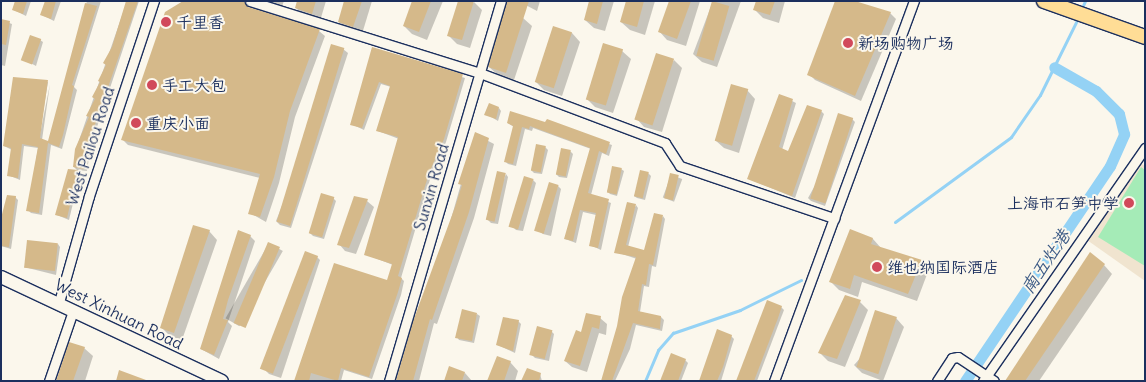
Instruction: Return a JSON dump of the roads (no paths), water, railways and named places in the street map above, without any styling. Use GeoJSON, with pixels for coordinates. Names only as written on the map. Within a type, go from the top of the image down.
{"type":"FeatureCollection","features":[{"type":"Feature","properties":{"kind":"main road"},"geometry":{"type":"LineString","coordinates":[[1049,3],[1145,37]]}},
{"type":"Feature","properties":{"kind":"street","name":"West Pailou Road"},"geometry":{"type":"LineString","coordinates":[[59,302],[89,196],[154,1]]}},
{"type":"Feature","properties":{"kind":"street"},"geometry":{"type":"LineString","coordinates":[[250,1],[480,73],[665,143],[680,166],[834,218]]}},
{"type":"Feature","properties":{"kind":"street","name":"Sunxin Road"},"geometry":{"type":"LineString","coordinates":[[389,381],[501,1]]}},
{"type":"Feature","properties":{"kind":"street"},"geometry":{"type":"LineString","coordinates":[[774,381],[914,1]]}},
{"type":"Feature","properties":{"kind":"street"},"geometry":{"type":"LineString","coordinates":[[937,381],[952,358],[958,357],[988,379],[1145,148]]}},
{"type":"Feature","properties":{"kind":"street","name":"West Xinhuan Road"},"geometry":{"type":"LineString","coordinates":[[1,277],[59,302],[222,381]]}},
{"type":"Feature","properties":{"kind":"street"},"geometry":{"type":"LineString","coordinates":[[49,381],[73,310]]}},
{"type":"Feature","properties":{"kind":"waterway","name":"南五灶港"},"geometry":{"type":"LineString","coordinates":[[1081,10],[1085,1]]}},
{"type":"Feature","properties":{"kind":"waterway"},"geometry":{"type":"LineString","coordinates":[[895,222],[1011,137],[1040,95],[1078,18]]}},
{"type":"Feature","properties":{"kind":"waterway","name":"南五灶港"},"geometry":{"type":"LineString","coordinates":[[965,381],[1110,166],[1124,134],[1119,114],[1096,91],[1054,67]]}},
{"type":"Feature","properties":{"kind":"waterway"},"geometry":{"type":"LineString","coordinates":[[645,381],[658,350],[673,333],[740,310],[801,280]]}},
{"type":"Feature","properties":{"kind":"place","name":"千里香"},"geometry":{"type":"Point","coordinates":[166,22]}},
{"type":"Feature","properties":{"kind":"place","name":"新场购物广场"},"geometry":{"type":"Point","coordinates":[848,43]}},
{"type":"Feature","properties":{"kind":"place","name":"手工大包"},"geometry":{"type":"Point","coordinates":[152,85]}},
{"type":"Feature","properties":{"kind":"place","name":"重庆小面"},"geometry":{"type":"Point","coordinates":[136,123]}},
{"type":"Feature","properties":{"kind":"place","name":"上海市石笋中学"},"geometry":{"type":"Point","coordinates":[1129,203]}},
{"type":"Feature","properties":{"kind":"place","name":"维也纳国际酒店"},"geometry":{"type":"Point","coordinates":[877,267]}}]}
